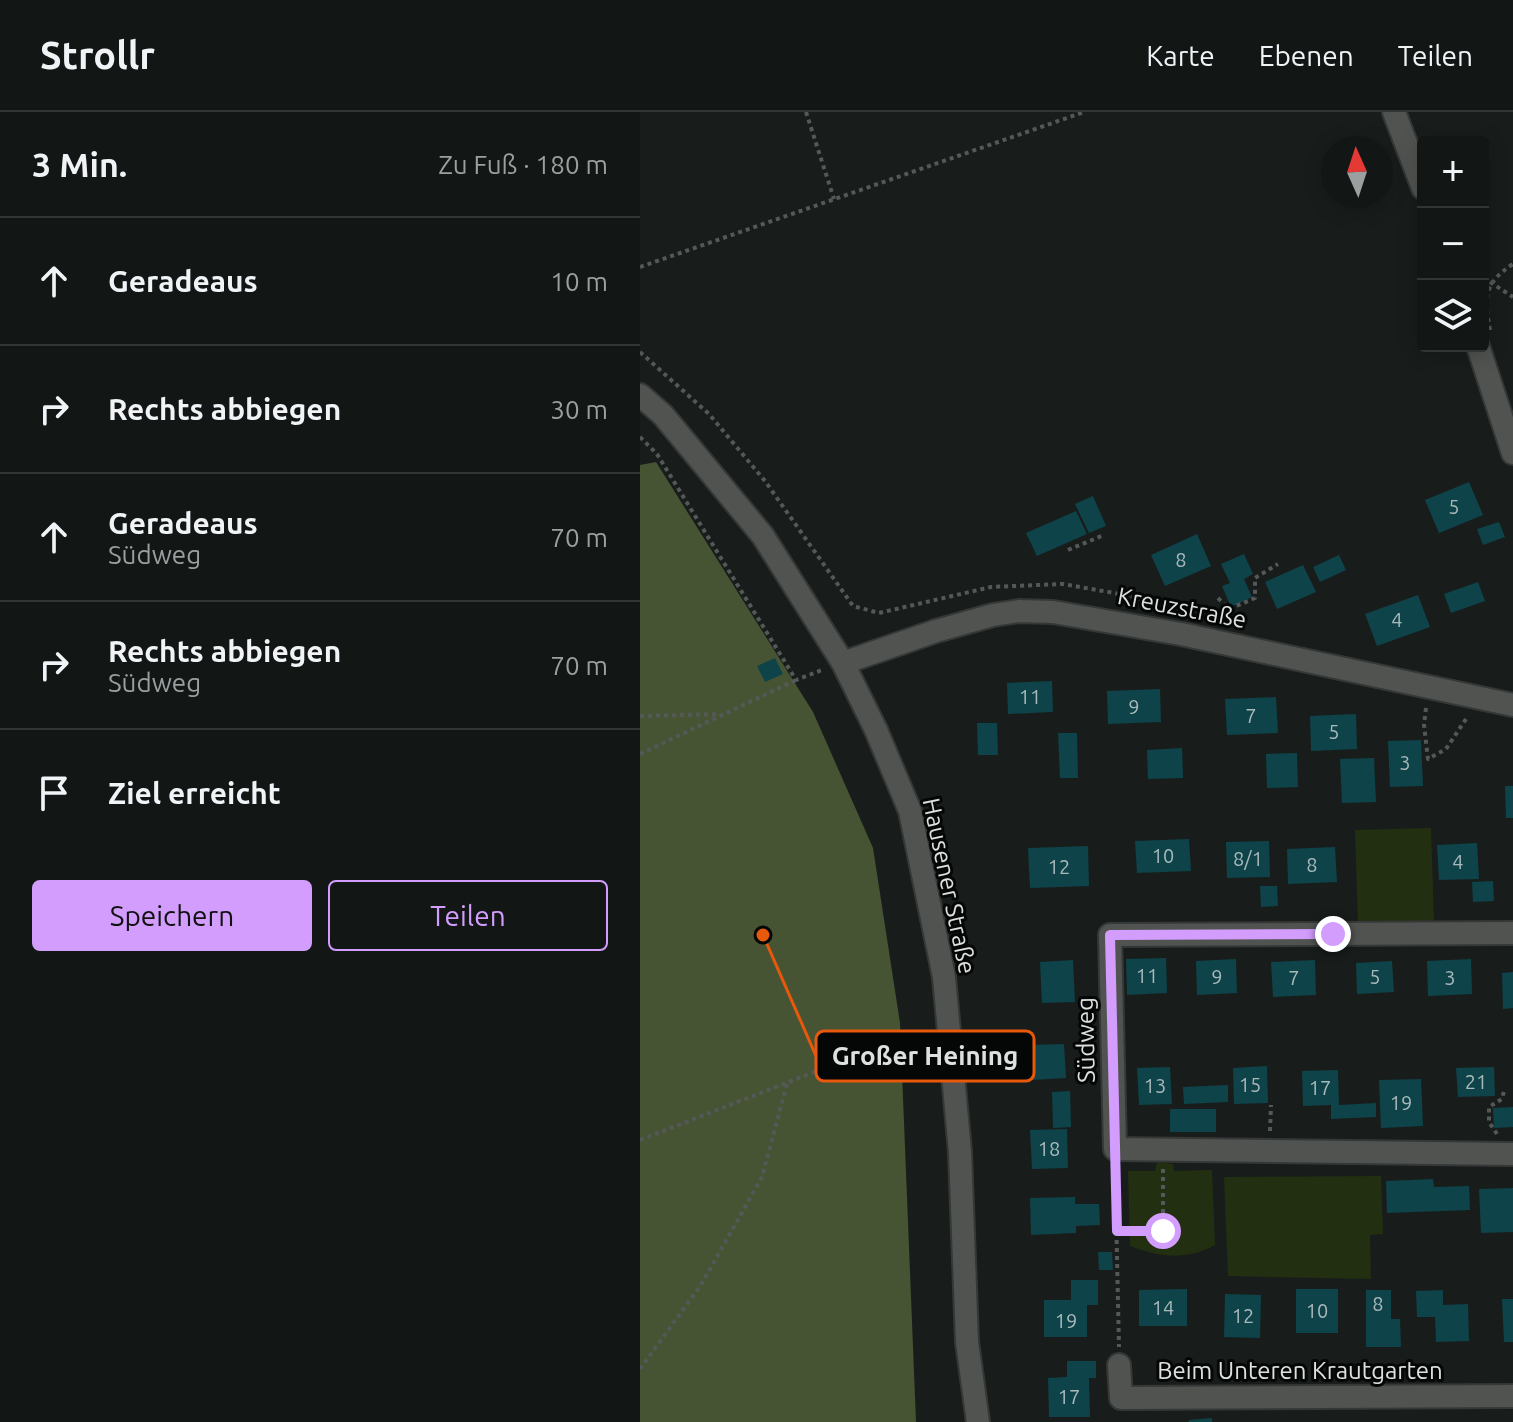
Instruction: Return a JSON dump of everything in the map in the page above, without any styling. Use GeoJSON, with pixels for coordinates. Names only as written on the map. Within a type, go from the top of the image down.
{"type":"FeatureCollection","features":[{"type":"Feature","properties":{"kind":"street"},"geometry":{"type":"LineString","coordinates":[[1394,112],[1417,172]]}},
{"type":"Feature","properties":{"kind":"street"},"geometry":{"type":"LineString","coordinates":[[1487,352],[1498,406],[1513,453]]}},
{"type":"Feature","properties":{"kind":"street","name":"Hausener Straße"},"geometry":{"type":"LineString","coordinates":[[640,395],[663,415],[763,536],[843,663],[876,730],[910,811],[944,977],[960,1152],[967,1342],[978,1422]]}},
{"type":"Feature","properties":{"kind":"street","name":"Kreuzstraße"},"geometry":{"type":"LineString","coordinates":[[843,663],[993,615],[1019,611],[1053,612],[1181,634],[1513,705]]}},
{"type":"Feature","properties":{"kind":"street","name":"Südweg"},"geometry":{"type":"LineString","coordinates":[[1115,1149],[1110,935],[1513,933]]}},
{"type":"Feature","properties":{"kind":"street"},"geometry":{"type":"LineString","coordinates":[[1115,1149],[1506,1154]]}},
{"type":"Feature","properties":{"kind":"street","name":"Beim Unteren Krautgarten"},"geometry":{"type":"LineString","coordinates":[[1119,1365],[1121,1398],[1513,1396]]}},
{"type":"Feature","properties":{"kind":"path"},"geometry":{"type":"LineString","coordinates":[[806,112],[834,199]]}},
{"type":"Feature","properties":{"kind":"path"},"geometry":{"type":"LineString","coordinates":[[640,267],[1084,112]]}},
{"type":"Feature","properties":{"kind":"path"},"geometry":{"type":"LineString","coordinates":[[1489,287],[1490,282],[1513,264]]}},
{"type":"Feature","properties":{"kind":"path"},"geometry":{"type":"LineString","coordinates":[[1490,282],[1513,297]]}},
{"type":"Feature","properties":{"kind":"path"},"geometry":{"type":"LineString","coordinates":[[640,352],[709,414],[765,481],[853,606],[879,613],[991,587],[1063,584],[1131,596],[1164,610]]}},
{"type":"Feature","properties":{"kind":"path"},"geometry":{"type":"LineString","coordinates":[[640,437],[657,454],[796,680]]}},
{"type":"Feature","properties":{"kind":"path"},"geometry":{"type":"LineString","coordinates":[[1068,550],[1104,535]]}},
{"type":"Feature","properties":{"kind":"path"},"geometry":{"type":"LineString","coordinates":[[1218,598],[1229,609],[1255,598],[1255,578],[1278,564]]}},
{"type":"Feature","properties":{"kind":"path"},"geometry":{"type":"LineString","coordinates":[[640,754],[796,680],[843,663]]}},
{"type":"Feature","properties":{"kind":"path"},"geometry":{"type":"LineString","coordinates":[[1428,686],[1424,725],[1428,759],[1446,749],[1481,697]]}},
{"type":"Feature","properties":{"kind":"path"},"geometry":{"type":"LineString","coordinates":[[640,716],[722,714]]}},
{"type":"Feature","properties":{"kind":"path"},"geometry":{"type":"LineString","coordinates":[[640,1140],[886,1044],[948,1027]]}},
{"type":"Feature","properties":{"kind":"path"},"geometry":{"type":"LineString","coordinates":[[640,1369],[701,1285],[762,1177],[787,1084]]}},
{"type":"Feature","properties":{"kind":"path"},"geometry":{"type":"LineString","coordinates":[[1504,1091],[1502,1099],[1489,1107],[1489,1122],[1506,1154]]}},
{"type":"Feature","properties":{"kind":"path"},"geometry":{"type":"LineString","coordinates":[[1115,1149],[1119,1365]]}},
{"type":"Feature","properties":{"kind":"path"},"geometry":{"type":"LineString","coordinates":[[1117,1231],[1163,1231],[1163,1150]]}},
{"type":"Feature","properties":{"kind":"green space"},"geometry":{"type":"Polygon","coordinates":[[[656,462],[813,712],[873,848],[900,1023],[916,1422],[640,1422],[640,465],[656,462]]]}},
{"type":"Feature","properties":{"kind":"green space"},"geometry":{"type":"Polygon","coordinates":[[[1431,828],[1434,921],[1358,923],[1355,830],[1431,828]]]}},
{"type":"Feature","properties":{"kind":"green space"},"geometry":{"type":"Polygon","coordinates":[[[1157,1162],[1173,1164],[1174,1171],[1212,1170],[1215,1245],[1172,1256],[1130,1246],[1128,1171],[1155,1171],[1157,1162]]]}},
{"type":"Feature","properties":{"kind":"green space"},"geometry":{"type":"Polygon","coordinates":[[[1381,1176],[1383,1234],[1370,1235],[1371,1279],[1228,1276],[1224,1177],[1381,1176]]]}},
{"type":"Feature","properties":{"kind":"building"},"geometry":{"type":"Polygon","coordinates":[[[1469,482],[1483,515],[1439,533],[1425,500],[1469,482]]]}},
{"type":"Feature","properties":{"kind":"building"},"geometry":{"type":"Polygon","coordinates":[[[1093,496],[1106,526],[1089,533],[1075,504],[1093,496]]]}},
{"type":"Feature","properties":{"kind":"building"},"geometry":{"type":"Polygon","coordinates":[[[1076,511],[1087,534],[1037,556],[1026,533],[1076,511]]]}},
{"type":"Feature","properties":{"kind":"building"},"geometry":{"type":"Polygon","coordinates":[[[1499,522],[1505,537],[1483,545],[1477,529],[1499,522]]]}},
{"type":"Feature","properties":{"kind":"building"},"geometry":{"type":"Polygon","coordinates":[[[1197,534],[1211,566],[1165,586],[1151,555],[1197,534]]]}},
{"type":"Feature","properties":{"kind":"building"},"geometry":{"type":"Polygon","coordinates":[[[1244,554],[1253,574],[1244,579],[1252,597],[1231,607],[1222,586],[1230,583],[1221,564],[1244,554]]]}},
{"type":"Feature","properties":{"kind":"building"},"geometry":{"type":"Polygon","coordinates":[[[1339,555],[1346,570],[1320,582],[1313,567],[1339,555]]]}},
{"type":"Feature","properties":{"kind":"building"},"geometry":{"type":"Polygon","coordinates":[[[1303,565],[1316,592],[1277,609],[1265,582],[1303,565]]]}},
{"type":"Feature","properties":{"kind":"building"},"geometry":{"type":"Polygon","coordinates":[[[1478,582],[1485,601],[1451,613],[1444,594],[1478,582]]]}},
{"type":"Feature","properties":{"kind":"building"},"geometry":{"type":"Polygon","coordinates":[[[1418,595],[1430,627],[1377,646],[1365,614],[1418,595]]]}},
{"type":"Feature","properties":{"kind":"building"},"geometry":{"type":"Polygon","coordinates":[[[775,658],[783,674],[765,682],[757,666],[775,658]]]}},
{"type":"Feature","properties":{"kind":"building"},"geometry":{"type":"Polygon","coordinates":[[[1052,681],[1053,712],[1008,714],[1007,683],[1052,681]]]}},
{"type":"Feature","properties":{"kind":"building"},"geometry":{"type":"Polygon","coordinates":[[[1160,689],[1161,722],[1108,724],[1107,691],[1160,689]]]}},
{"type":"Feature","properties":{"kind":"building"},"geometry":{"type":"Polygon","coordinates":[[[1276,697],[1278,733],[1227,735],[1225,699],[1276,697]]]}},
{"type":"Feature","properties":{"kind":"building"},"geometry":{"type":"Polygon","coordinates":[[[1356,714],[1357,749],[1311,751],[1310,716],[1356,714]]]}},
{"type":"Feature","properties":{"kind":"building"},"geometry":{"type":"Polygon","coordinates":[[[977,723],[997,723],[998,755],[978,755],[977,723]]]}},
{"type":"Feature","properties":{"kind":"building"},"geometry":{"type":"Polygon","coordinates":[[[1058,733],[1077,733],[1078,778],[1060,778],[1058,733]]]}},
{"type":"Feature","properties":{"kind":"building"},"geometry":{"type":"Polygon","coordinates":[[[1421,740],[1423,786],[1390,787],[1388,741],[1421,740]]]}},
{"type":"Feature","properties":{"kind":"building"},"geometry":{"type":"Polygon","coordinates":[[[1182,748],[1183,778],[1148,779],[1147,750],[1182,748]]]}},
{"type":"Feature","properties":{"kind":"building"},"geometry":{"type":"Polygon","coordinates":[[[1297,753],[1298,787],[1267,788],[1266,754],[1297,753]]]}},
{"type":"Feature","properties":{"kind":"building"},"geometry":{"type":"Polygon","coordinates":[[[1374,758],[1376,802],[1342,803],[1340,759],[1374,758]]]}},
{"type":"Feature","properties":{"kind":"building"},"geometry":{"type":"Polygon","coordinates":[[[1505,786],[1513,786],[1513,818],[1506,818],[1505,786]]]}},
{"type":"Feature","properties":{"kind":"building"},"geometry":{"type":"Polygon","coordinates":[[[1189,839],[1191,871],[1137,873],[1135,841],[1189,839]]]}},
{"type":"Feature","properties":{"kind":"building"},"geometry":{"type":"Polygon","coordinates":[[[1269,841],[1270,877],[1227,878],[1226,842],[1269,841]]]}},
{"type":"Feature","properties":{"kind":"building"},"geometry":{"type":"Polygon","coordinates":[[[1477,843],[1479,879],[1439,880],[1437,845],[1477,843]]]}},
{"type":"Feature","properties":{"kind":"building"},"geometry":{"type":"Polygon","coordinates":[[[1088,846],[1089,886],[1030,888],[1028,848],[1088,846]]]}},
{"type":"Feature","properties":{"kind":"building"},"geometry":{"type":"Polygon","coordinates":[[[1335,847],[1337,882],[1288,884],[1287,849],[1335,847]]]}},
{"type":"Feature","properties":{"kind":"building"},"geometry":{"type":"Polygon","coordinates":[[[1493,881],[1494,901],[1473,902],[1472,882],[1493,881]]]}},
{"type":"Feature","properties":{"kind":"building"},"geometry":{"type":"Polygon","coordinates":[[[1260,886],[1277,886],[1278,906],[1261,907],[1260,886]]]}},
{"type":"Feature","properties":{"kind":"building"},"geometry":{"type":"Polygon","coordinates":[[[1166,958],[1167,993],[1127,995],[1126,959],[1166,958]]]}},
{"type":"Feature","properties":{"kind":"building"},"geometry":{"type":"Polygon","coordinates":[[[1236,959],[1237,993],[1197,995],[1196,961],[1236,959]]]}},
{"type":"Feature","properties":{"kind":"building"},"geometry":{"type":"Polygon","coordinates":[[[1471,959],[1472,994],[1428,996],[1427,961],[1471,959]]]}},
{"type":"Feature","properties":{"kind":"building"},"geometry":{"type":"Polygon","coordinates":[[[1073,960],[1075,1002],[1042,1003],[1040,962],[1073,960]]]}},
{"type":"Feature","properties":{"kind":"building"},"geometry":{"type":"Polygon","coordinates":[[[1315,960],[1316,995],[1273,997],[1271,962],[1315,960]]]}},
{"type":"Feature","properties":{"kind":"building"},"geometry":{"type":"Polygon","coordinates":[[[1392,961],[1394,992],[1357,994],[1356,963],[1392,961]]]}},
{"type":"Feature","properties":{"kind":"building"},"geometry":{"type":"Polygon","coordinates":[[[1513,972],[1513,1008],[1503,1009],[1502,973],[1513,972]]]}},
{"type":"Feature","properties":{"kind":"building"},"geometry":{"type":"Polygon","coordinates":[[[1064,1044],[1066,1078],[1032,1080],[1031,1045],[1064,1044]]]}},
{"type":"Feature","properties":{"kind":"building"},"geometry":{"type":"Polygon","coordinates":[[[1267,1066],[1268,1103],[1234,1104],[1233,1068],[1267,1066]]]}},
{"type":"Feature","properties":{"kind":"building"},"geometry":{"type":"Polygon","coordinates":[[[1170,1067],[1172,1104],[1139,1105],[1137,1068],[1170,1067]]]}},
{"type":"Feature","properties":{"kind":"building"},"geometry":{"type":"Polygon","coordinates":[[[1494,1067],[1495,1096],[1458,1097],[1456,1068],[1494,1067]]]}},
{"type":"Feature","properties":{"kind":"building"},"geometry":{"type":"Polygon","coordinates":[[[1338,1070],[1339,1105],[1376,1103],[1376,1117],[1331,1119],[1331,1105],[1303,1106],[1302,1071],[1338,1070]]]}},
{"type":"Feature","properties":{"kind":"building"},"geometry":{"type":"Polygon","coordinates":[[[1421,1079],[1423,1126],[1381,1128],[1379,1080],[1421,1079]]]}},
{"type":"Feature","properties":{"kind":"building"},"geometry":{"type":"Polygon","coordinates":[[[1228,1085],[1228,1102],[1184,1104],[1183,1087],[1228,1085]]]}},
{"type":"Feature","properties":{"kind":"building"},"geometry":{"type":"Polygon","coordinates":[[[1070,1091],[1071,1127],[1053,1128],[1052,1092],[1070,1091]]]}},
{"type":"Feature","properties":{"kind":"building"},"geometry":{"type":"Polygon","coordinates":[[[1513,1107],[1513,1127],[1494,1128],[1493,1108],[1513,1107]]]}},
{"type":"Feature","properties":{"kind":"building"},"geometry":{"type":"Polygon","coordinates":[[[1170,1109],[1216,1109],[1216,1132],[1170,1132],[1170,1109]]]}},
{"type":"Feature","properties":{"kind":"building"},"geometry":{"type":"Polygon","coordinates":[[[1067,1129],[1068,1168],[1032,1169],[1030,1130],[1067,1129]]]}},
{"type":"Feature","properties":{"kind":"building"},"geometry":{"type":"Polygon","coordinates":[[[1433,1179],[1434,1187],[1469,1186],[1470,1210],[1387,1213],[1386,1181],[1433,1179]]]}},
{"type":"Feature","properties":{"kind":"building"},"geometry":{"type":"Polygon","coordinates":[[[1513,1188],[1513,1232],[1481,1233],[1479,1189],[1513,1188]]]}},
{"type":"Feature","properties":{"kind":"building"},"geometry":{"type":"Polygon","coordinates":[[[1075,1197],[1075,1204],[1099,1204],[1100,1225],[1076,1226],[1076,1233],[1031,1235],[1030,1198],[1075,1197]]]}},
{"type":"Feature","properties":{"kind":"building"},"geometry":{"type":"Polygon","coordinates":[[[1098,1252],[1112,1252],[1113,1270],[1099,1270],[1098,1252]]]}},
{"type":"Feature","properties":{"kind":"building"},"geometry":{"type":"Polygon","coordinates":[[[1071,1280],[1098,1280],[1098,1305],[1087,1305],[1087,1337],[1044,1337],[1044,1300],[1071,1300],[1071,1280]]]}},
{"type":"Feature","properties":{"kind":"building"},"geometry":{"type":"Polygon","coordinates":[[[1187,1289],[1187,1326],[1139,1326],[1139,1290],[1187,1289]]]}},
{"type":"Feature","properties":{"kind":"building"},"geometry":{"type":"Polygon","coordinates":[[[1296,1289],[1338,1289],[1338,1333],[1296,1333],[1296,1289]]]}},
{"type":"Feature","properties":{"kind":"building"},"geometry":{"type":"Polygon","coordinates":[[[1366,1290],[1391,1290],[1391,1319],[1400,1319],[1401,1347],[1366,1347],[1366,1290]]]}},
{"type":"Feature","properties":{"kind":"building"},"geometry":{"type":"Polygon","coordinates":[[[1443,1290],[1443,1305],[1468,1304],[1469,1341],[1436,1342],[1435,1317],[1417,1317],[1416,1291],[1443,1290]]]}},
{"type":"Feature","properties":{"kind":"building"},"geometry":{"type":"Polygon","coordinates":[[[1225,1294],[1261,1295],[1260,1338],[1224,1337],[1225,1294]]]}},
{"type":"Feature","properties":{"kind":"building"},"geometry":{"type":"Polygon","coordinates":[[[1502,1299],[1513,1299],[1513,1342],[1504,1342],[1502,1299]]]}},
{"type":"Feature","properties":{"kind":"building"},"geometry":{"type":"Polygon","coordinates":[[[1067,1361],[1096,1361],[1096,1378],[1089,1378],[1090,1417],[1049,1417],[1048,1378],[1067,1377],[1067,1361]]]}},
{"type":"Feature","properties":{"kind":"building"},"geometry":{"type":"Polygon","coordinates":[[[1212,1418],[1212,1422],[1189,1422],[1189,1420],[1212,1418]]]}},
{"type":"Feature","properties":{"kind":"place","name":"Großer Heining"},"geometry":{"type":"Point","coordinates":[763,935]}},
{"type":"Feature","properties":{"kind":"route"},"geometry":{"type":"LineString","coordinates":[[1163,1231],[1117,1231],[1110,935],[1333,934]]}}]}
